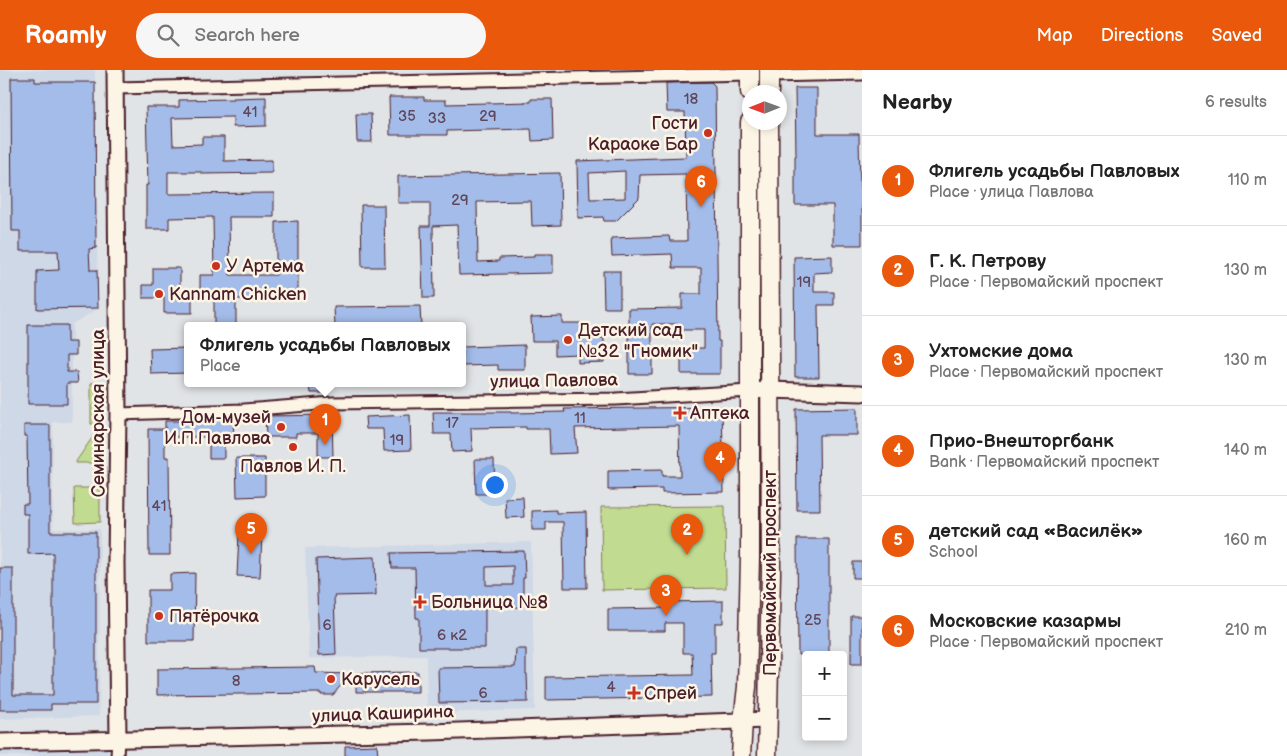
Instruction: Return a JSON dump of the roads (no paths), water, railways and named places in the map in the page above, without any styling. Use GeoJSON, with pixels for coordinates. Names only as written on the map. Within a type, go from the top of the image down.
{"type":"FeatureCollection","features":[{"type":"Feature","properties":{"kind":"main road","name":"Семинарская улица"},"geometry":{"type":"LineString","coordinates":[[114,70],[118,414],[116,563],[118,738]]}},
{"type":"Feature","properties":{"kind":"main road"},"geometry":{"type":"LineString","coordinates":[[750,72],[750,85]]}},
{"type":"Feature","properties":{"kind":"main road","name":"Первомайский проспект"},"geometry":{"type":"LineString","coordinates":[[740,756],[747,678],[750,557],[750,130]]}},
{"type":"Feature","properties":{"kind":"main road","name":"Первомайский проспект"},"geometry":{"type":"LineString","coordinates":[[767,756],[771,573],[769,130]]}},
{"type":"Feature","properties":{"kind":"main road"},"geometry":{"type":"LineString","coordinates":[[750,391],[862,393]]}},
{"type":"Feature","properties":{"kind":"main road","name":"улица Каширина"},"geometry":{"type":"LineString","coordinates":[[0,742],[430,732],[767,720]]}},
{"type":"Feature","properties":{"kind":"street"},"geometry":{"type":"LineString","coordinates":[[115,88],[750,72]]}},
{"type":"Feature","properties":{"kind":"street"},"geometry":{"type":"LineString","coordinates":[[769,80],[862,74]]}},
{"type":"Feature","properties":{"kind":"street","name":"улица Павлова"},"geometry":{"type":"LineString","coordinates":[[118,414],[256,409],[332,403],[616,399],[750,391]]}},
{"type":"Feature","properties":{"kind":"street","name":"Семинарская улица"},"geometry":{"type":"LineString","coordinates":[[117,756],[118,738]]}},
{"type":"Feature","properties":{"kind":"place","name":"Гости Караоке Бар"},"geometry":{"type":"Point","coordinates":[708,133]}},
{"type":"Feature","properties":{"kind":"place","name":"Московские казармы"},"geometry":{"type":"Point","coordinates":[701,207]}},
{"type":"Feature","properties":{"kind":"place","name":"У Артема"},"geometry":{"type":"Point","coordinates":[216,266]}},
{"type":"Feature","properties":{"kind":"place","name":"Kannam Chicken"},"geometry":{"type":"Point","coordinates":[159,294]}},
{"type":"Feature","properties":{"kind":"place","name":"Детский сад №32 \"Гномик\""},"geometry":{"type":"Point","coordinates":[568,340]}},
{"type":"Feature","properties":{"kind":"place","name":"Аптека"},"geometry":{"type":"Point","coordinates":[680,413]}},
{"type":"Feature","properties":{"kind":"place","name":"Дом-музей И.П.Павлова"},"geometry":{"type":"Point","coordinates":[281,427]}},
{"type":"Feature","properties":{"kind":"place","name":"Флигель усадьбы Павловых"},"geometry":{"type":"Point","coordinates":[325,445]}},
{"type":"Feature","properties":{"kind":"place","name":"Павлов И. П."},"geometry":{"type":"Point","coordinates":[293,447]}},
{"type":"Feature","properties":{"kind":"place","name":"Прио-Внешторгбанк"},"geometry":{"type":"Point","coordinates":[720,483]}},
{"type":"Feature","properties":{"kind":"place","name":"детский сад «Василёк»"},"geometry":{"type":"Point","coordinates":[251,554]}},
{"type":"Feature","properties":{"kind":"place","name":"Г. К. Петрову"},"geometry":{"type":"Point","coordinates":[687,555]}},
{"type":"Feature","properties":{"kind":"place","name":"Больница №8"},"geometry":{"type":"Point","coordinates":[420,602]}},
{"type":"Feature","properties":{"kind":"place","name":"Пятёрочка"},"geometry":{"type":"Point","coordinates":[159,616]}},
{"type":"Feature","properties":{"kind":"place","name":"Ухтомские дома"},"geometry":{"type":"Point","coordinates":[666,616]}},
{"type":"Feature","properties":{"kind":"place","name":"Карусель"},"geometry":{"type":"Point","coordinates":[331,679]}},
{"type":"Feature","properties":{"kind":"place","name":"Спрей"},"geometry":{"type":"Point","coordinates":[634,693]}}]}
